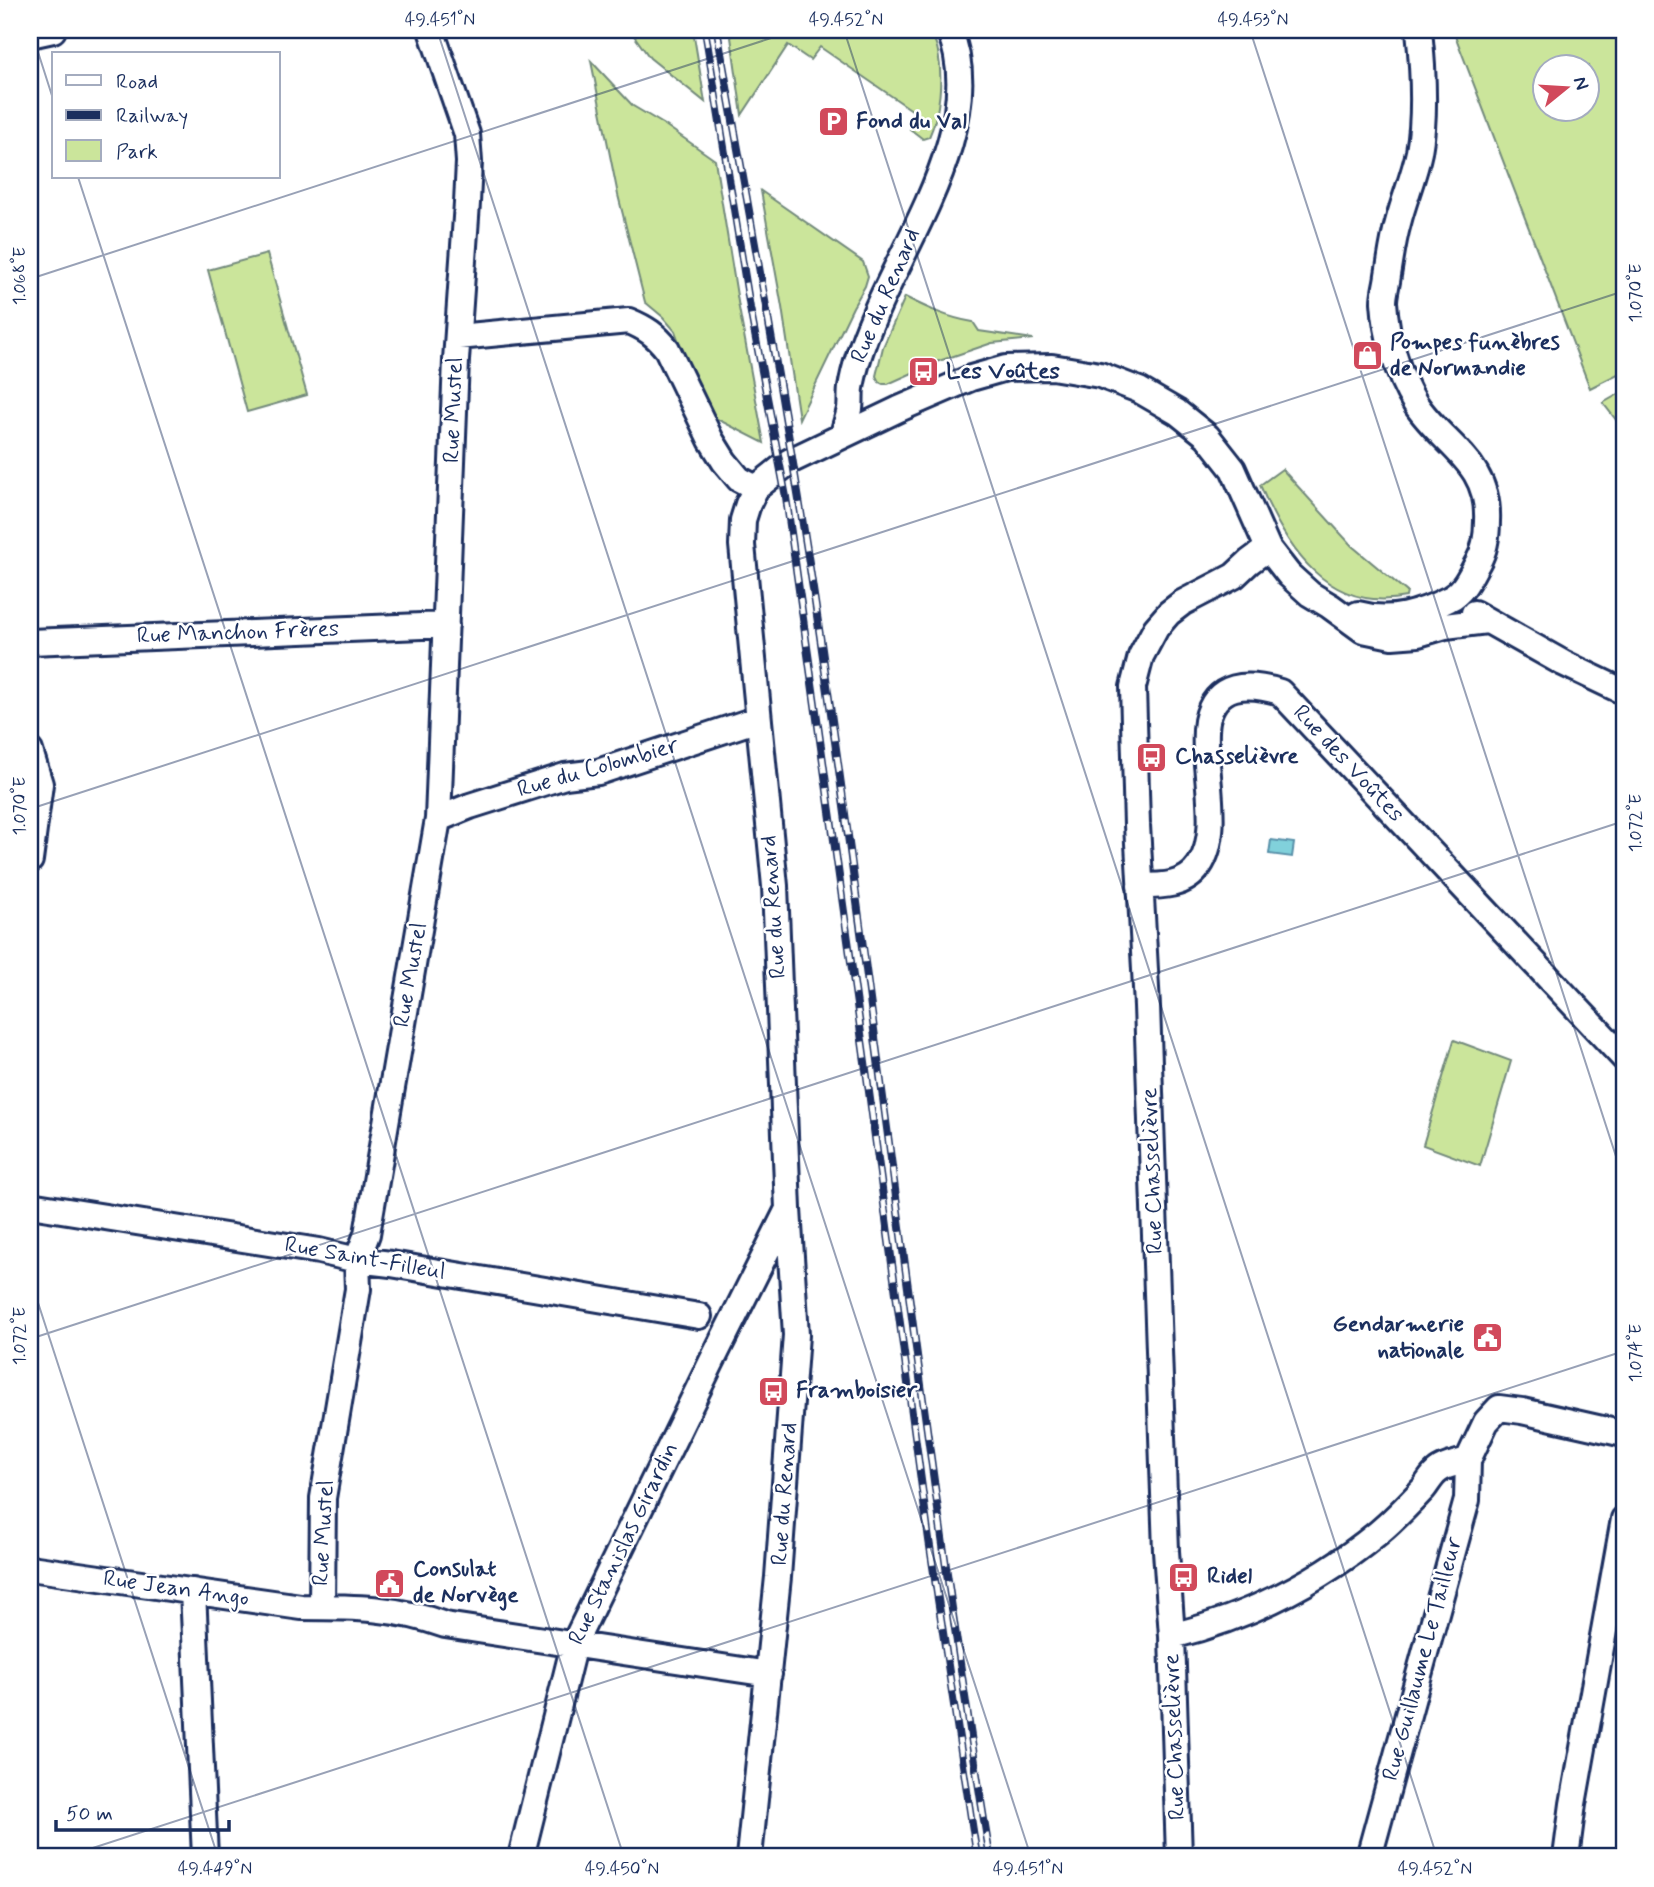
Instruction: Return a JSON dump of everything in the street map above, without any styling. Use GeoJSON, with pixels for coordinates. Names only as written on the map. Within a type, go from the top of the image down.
{"type":"FeatureCollection","features":[{"type":"Feature","properties":{"kind":"street"},"geometry":{"type":"LineString","coordinates":[[30,35],[53,30]]}},
{"type":"Feature","properties":{"kind":"street","name":"Rue Mustel"},"geometry":{"type":"LineString","coordinates":[[322,1607],[323,1499],[358,1289],[357,1260],[368,1234],[438,819],[458,337],[469,162],[467,134],[431,30]]}},
{"type":"Feature","properties":{"kind":"street","name":"Rue du Renard"},"geometry":{"type":"LineString","coordinates":[[749,1857],[779,1577],[796,1335],[788,1209],[775,886],[742,545],[743,520],[756,488],[790,461],[843,435],[854,372],[864,341],[931,192],[952,135],[960,78],[949,30]]}},
{"type":"Feature","properties":{"kind":"street"},"geometry":{"type":"LineString","coordinates":[[1330,606],[1366,616],[1389,618],[1430,610],[1458,595],[1482,554],[1487,532],[1488,510],[1477,473],[1415,402],[1397,362],[1384,300],[1392,245],[1419,151],[1423,106],[1419,30]]}},
{"type":"Feature","properties":{"kind":"street"},"geometry":{"type":"LineString","coordinates":[[458,337],[629,321],[645,328],[657,336],[667,349],[724,461],[739,479],[756,488]]}},
{"type":"Feature","properties":{"kind":"street"},"geometry":{"type":"LineString","coordinates":[[843,435],[971,378],[1006,368],[1052,367],[1101,375],[1139,390],[1177,412],[1207,436],[1233,469],[1268,548],[1289,575],[1310,594],[1363,630],[1392,636],[1487,621]]}},
{"type":"Feature","properties":{"kind":"street","name":"Rue Chasselièvre"},"geometry":{"type":"LineString","coordinates":[[1179,1857],[1133,687],[1141,656],[1156,628],[1169,613],[1182,603],[1234,576],[1268,548]]}},
{"type":"Feature","properties":{"kind":"street"},"geometry":{"type":"LineString","coordinates":[[1458,595],[1468,609],[1487,621],[1563,663],[1624,692]]}},
{"type":"Feature","properties":{"kind":"street","name":"Rue Manchon Frères"},"geometry":{"type":"LineString","coordinates":[[30,642],[446,625]]}},
{"type":"Feature","properties":{"kind":"street","name":"Rue des Voûtes"},"geometry":{"type":"LineString","coordinates":[[1140,886],[1173,884],[1186,879],[1199,868],[1207,850],[1210,817],[1207,721],[1214,701],[1229,689],[1247,685],[1280,692],[1624,1058]]}},
{"type":"Feature","properties":{"kind":"street","name":"Rue du Colombier"},"geometry":{"type":"LineString","coordinates":[[438,819],[565,776],[598,772],[758,719]]}},
{"type":"Feature","properties":{"kind":"street"},"geometry":{"type":"LineString","coordinates":[[30,751],[40,784],[30,860]]}},
{"type":"Feature","properties":{"kind":"street","name":"Rue Saint-Filleul"},"geometry":{"type":"LineString","coordinates":[[30,1205],[699,1316]]}},
{"type":"Feature","properties":{"kind":"street","name":"Rue Stanislas Girardin"},"geometry":{"type":"LineString","coordinates":[[521,1857],[574,1644],[788,1209]]}},
{"type":"Feature","properties":{"kind":"street"},"geometry":{"type":"LineString","coordinates":[[751,1284],[792,1269]]}},
{"type":"Feature","properties":{"kind":"street"},"geometry":{"type":"LineString","coordinates":[[1172,1636],[1255,1610],[1306,1585],[1335,1566],[1379,1532],[1423,1489],[1437,1471],[1468,1460],[1486,1422],[1499,1408],[1624,1434]]}},
{"type":"Feature","properties":{"kind":"street","name":"Rue Guillaume Le Tailleur"},"geometry":{"type":"LineString","coordinates":[[1369,1857],[1467,1500],[1468,1460]]}},
{"type":"Feature","properties":{"kind":"street"},"geometry":{"type":"LineString","coordinates":[[1566,1857],[1624,1519]]}},
{"type":"Feature","properties":{"kind":"street","name":"Rue Jean Ango"},"geometry":{"type":"LineString","coordinates":[[30,1568],[301,1607],[341,1606],[412,1614],[445,1625],[769,1674]]}},
{"type":"Feature","properties":{"kind":"street"},"geometry":{"type":"LineString","coordinates":[[193,1591],[205,1857]]}},
{"type":"Feature","properties":{"kind":"green space"},"geometry":{"type":"Polygon","coordinates":[[[630,30],[693,30],[705,102],[650,58],[630,30]]]}},
{"type":"Feature","properties":{"kind":"green space"},"geometry":{"type":"Polygon","coordinates":[[[730,30],[930,30],[940,62],[940,84],[936,117],[929,137],[923,139],[910,129],[919,115],[820,47],[810,60],[788,45],[742,115],[730,30]]]}},
{"type":"Feature","properties":{"kind":"green space"},"geometry":{"type":"Polygon","coordinates":[[[1453,30],[1624,30],[1624,371],[1590,388],[1453,30]]]}},
{"type":"Feature","properties":{"kind":"green space"},"geometry":{"type":"Polygon","coordinates":[[[591,61],[633,106],[715,160],[764,443],[711,416],[675,331],[645,302],[618,195],[591,61]]]}},
{"type":"Feature","properties":{"kind":"green space"},"geometry":{"type":"Polygon","coordinates":[[[761,191],[863,262],[868,276],[799,419],[782,307],[761,191]]]}},
{"type":"Feature","properties":{"kind":"green space"},"geometry":{"type":"Polygon","coordinates":[[[267,254],[307,395],[247,412],[208,270],[267,254]]]}},
{"type":"Feature","properties":{"kind":"green space"},"geometry":{"type":"Polygon","coordinates":[[[905,297],[946,315],[973,322],[979,331],[1033,339],[992,343],[883,384],[876,376],[883,347],[905,297]]]}},
{"type":"Feature","properties":{"kind":"green space"},"geometry":{"type":"Polygon","coordinates":[[[1624,391],[1624,430],[1603,403],[1624,391]]]}},
{"type":"Feature","properties":{"kind":"green space"},"geometry":{"type":"Polygon","coordinates":[[[1282,469],[1352,546],[1407,592],[1406,597],[1378,599],[1354,595],[1332,585],[1314,571],[1283,531],[1260,485],[1282,469]]]}},
{"type":"Feature","properties":{"kind":"green space"},"geometry":{"type":"Polygon","coordinates":[[[1454,1040],[1511,1061],[1480,1166],[1423,1145],[1454,1040]]]}},
{"type":"Feature","properties":{"kind":"water"},"geometry":{"type":"Polygon","coordinates":[[[1271,840],[1294,843],[1292,857],[1269,854],[1271,840]]]}},
{"type":"Feature","properties":{"kind":"railway"},"geometry":{"type":"LineString","coordinates":[[705,30],[750,308],[786,497],[929,1540],[977,1857]]}},
{"type":"Feature","properties":{"kind":"railway"},"geometry":{"type":"LineString","coordinates":[[717,30],[813,590],[945,1561],[990,1857]]}},
{"type":"Feature","properties":{"kind":"place","name":"Fond du Val"},"geometry":{"type":"Point","coordinates":[833,122]}},
{"type":"Feature","properties":{"kind":"place","name":"Pompes funèbres de Normandie"},"geometry":{"type":"Point","coordinates":[1367,356]}},
{"type":"Feature","properties":{"kind":"place","name":"Les Voûtes"},"geometry":{"type":"Point","coordinates":[923,372]}},
{"type":"Feature","properties":{"kind":"place","name":"Chasselièvre"},"geometry":{"type":"Point","coordinates":[1152,757]}},
{"type":"Feature","properties":{"kind":"place","name":"Gendarmerie nationale"},"geometry":{"type":"Point","coordinates":[1487,1338]}},
{"type":"Feature","properties":{"kind":"place","name":"Framboisier"},"geometry":{"type":"Point","coordinates":[773,1391]}},
{"type":"Feature","properties":{"kind":"place","name":"Ridel"},"geometry":{"type":"Point","coordinates":[1184,1577]}},
{"type":"Feature","properties":{"kind":"place","name":"Consulat de Norvège"},"geometry":{"type":"Point","coordinates":[390,1583]}}]}
